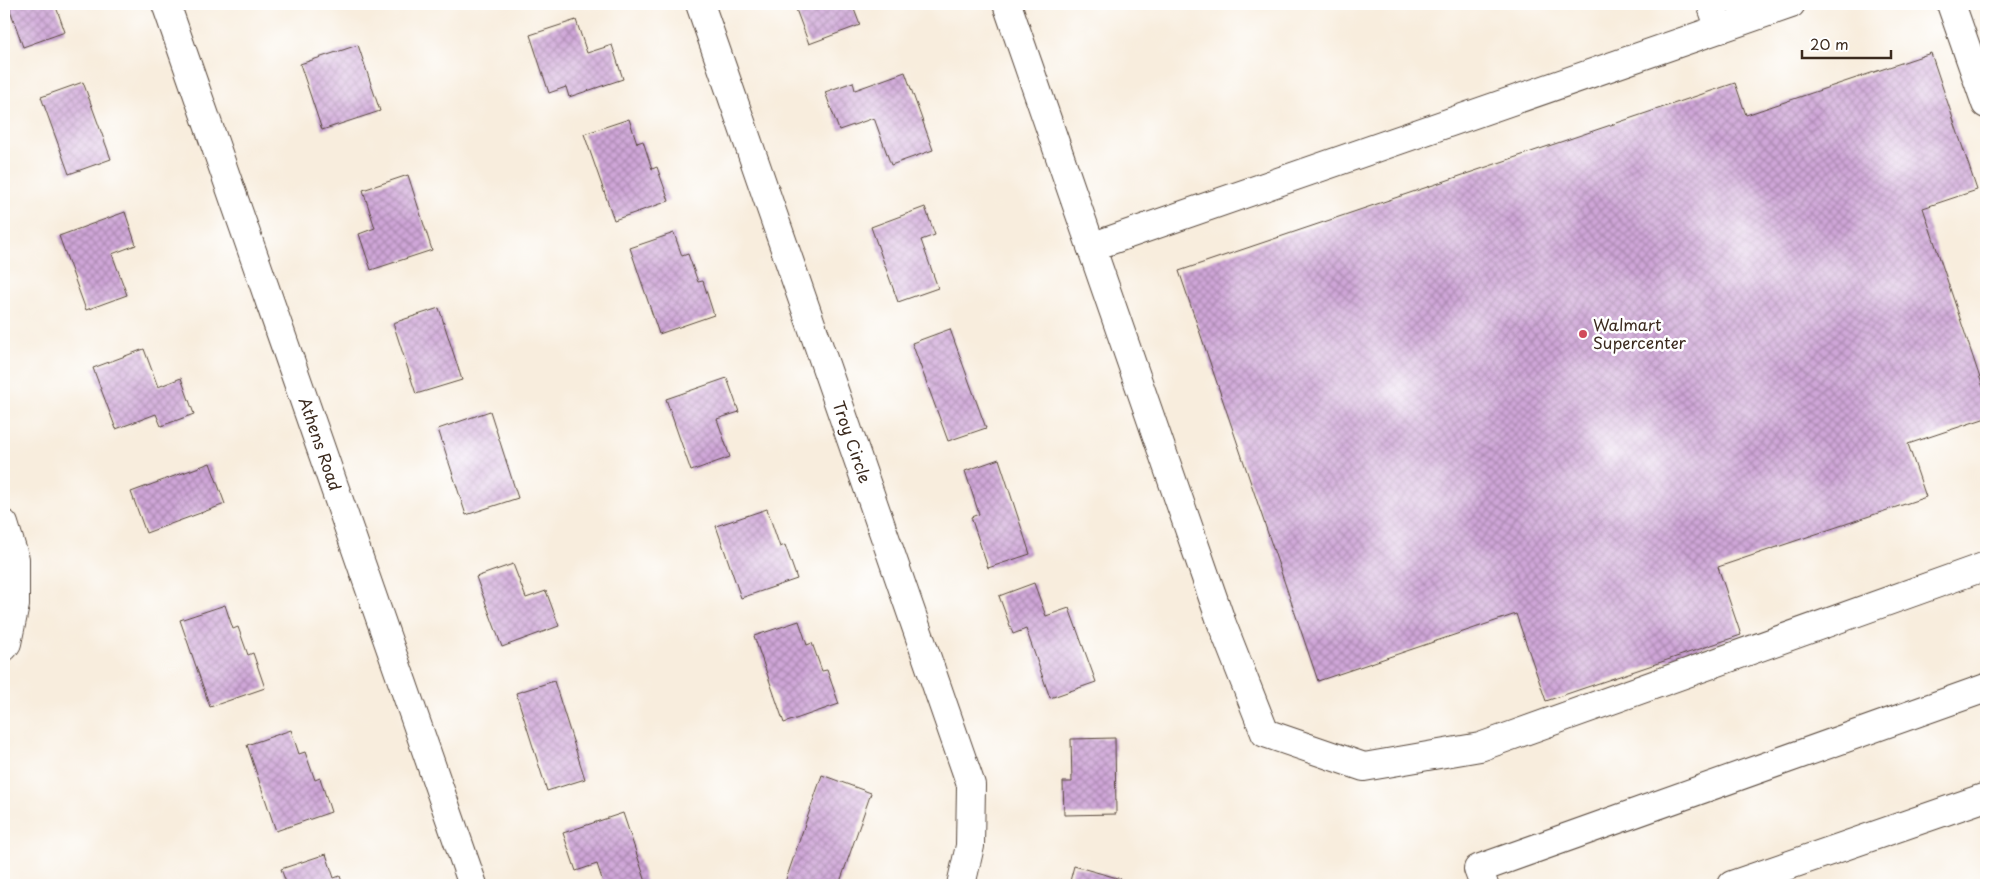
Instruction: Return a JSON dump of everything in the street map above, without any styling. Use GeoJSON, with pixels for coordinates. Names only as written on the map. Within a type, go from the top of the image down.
{"type":"FeatureCollection","features":[{"type":"Feature","properties":{"kind":"street","name":"Athens Road"},"geometry":{"type":"LineString","coordinates":[[166,4],[473,885]]}},
{"type":"Feature","properties":{"kind":"street","name":"Troy Circle"},"geometry":{"type":"LineString","coordinates":[[700,4],[971,785],[970,846],[961,885]]}},
{"type":"Feature","properties":{"kind":"street"},"geometry":{"type":"LineString","coordinates":[[1007,4],[1222,624],[1264,733],[1364,767],[1480,746],[1986,566]]}},
{"type":"Feature","properties":{"kind":"street"},"geometry":{"type":"LineString","coordinates":[[1091,247],[1715,16],[1791,4]]}},
{"type":"Feature","properties":{"kind":"street"},"geometry":{"type":"LineString","coordinates":[[1951,4],[1986,104]]}},
{"type":"Feature","properties":{"kind":"street"},"geometry":{"type":"LineString","coordinates":[[4,524],[15,558],[16,605],[7,643],[4,647]]}},
{"type":"Feature","properties":{"kind":"street"},"geometry":{"type":"LineString","coordinates":[[1484,885],[1478,869],[1986,688]]}},
{"type":"Feature","properties":{"kind":"street"},"geometry":{"type":"LineString","coordinates":[[1732,885],[1986,797]]}},
{"type":"Feature","properties":{"kind":"building"},"geometry":{"type":"Polygon","coordinates":[[[8,4],[55,4],[65,32],[23,47],[8,4]]]}},
{"type":"Feature","properties":{"kind":"building"},"geometry":{"type":"Polygon","coordinates":[[[794,4],[852,4],[860,25],[809,44],[794,4]]]}},
{"type":"Feature","properties":{"kind":"building"},"geometry":{"type":"Polygon","coordinates":[[[576,20],[587,53],[612,45],[623,79],[569,97],[566,87],[549,93],[530,35],[576,20]]]}},
{"type":"Feature","properties":{"kind":"building"},"geometry":{"type":"Polygon","coordinates":[[[358,45],[380,111],[322,130],[300,64],[358,45]]]}},
{"type":"Feature","properties":{"kind":"building","name":"Walmart Supercenter"},"geometry":{"type":"Polygon","coordinates":[[[1931,53],[1977,190],[1923,208],[1986,396],[1986,418],[1908,444],[1926,497],[1718,567],[1741,635],[1546,701],[1516,614],[1318,681],[1179,271],[1735,83],[1746,115],[1931,53]]]}},
{"type":"Feature","properties":{"kind":"building"},"geometry":{"type":"Polygon","coordinates":[[[905,72],[933,150],[891,165],[874,118],[839,130],[825,92],[853,82],[855,90],[905,72]]]}},
{"type":"Feature","properties":{"kind":"building"},"geometry":{"type":"Polygon","coordinates":[[[83,82],[111,159],[69,174],[41,97],[83,82]]]}},
{"type":"Feature","properties":{"kind":"building"},"geometry":{"type":"Polygon","coordinates":[[[629,119],[637,143],[643,141],[652,169],[657,167],[669,201],[614,220],[584,134],[629,119]]]}},
{"type":"Feature","properties":{"kind":"building"},"geometry":{"type":"Polygon","coordinates":[[[408,175],[432,250],[371,270],[359,234],[375,228],[363,190],[408,175]]]}},
{"type":"Feature","properties":{"kind":"building"},"geometry":{"type":"Polygon","coordinates":[[[925,207],[935,235],[921,240],[938,288],[898,302],[871,227],[925,207]]]}},
{"type":"Feature","properties":{"kind":"building"},"geometry":{"type":"Polygon","coordinates":[[[125,212],[136,245],[112,254],[127,295],[86,310],[59,236],[125,212]]]}},
{"type":"Feature","properties":{"kind":"building"},"geometry":{"type":"Polygon","coordinates":[[[674,233],[682,256],[688,254],[698,282],[703,281],[714,315],[659,334],[630,248],[674,233]]]}},
{"type":"Feature","properties":{"kind":"building"},"geometry":{"type":"Polygon","coordinates":[[[439,308],[462,380],[416,394],[393,323],[439,308]]]}},
{"type":"Feature","properties":{"kind":"building"},"geometry":{"type":"Polygon","coordinates":[[[950,329],[986,428],[948,441],[912,343],[950,329]]]}},
{"type":"Feature","properties":{"kind":"building"},"geometry":{"type":"Polygon","coordinates":[[[144,349],[158,387],[181,378],[194,414],[161,426],[156,414],[116,429],[93,368],[144,349]]]}},
{"type":"Feature","properties":{"kind":"building"},"geometry":{"type":"Polygon","coordinates":[[[727,378],[739,412],[717,419],[730,457],[691,471],[666,399],[727,378]]]}},
{"type":"Feature","properties":{"kind":"building"},"geometry":{"type":"Polygon","coordinates":[[[490,411],[518,498],[466,515],[438,429],[490,411]]]}},
{"type":"Feature","properties":{"kind":"building"},"geometry":{"type":"Polygon","coordinates":[[[999,459],[1030,554],[988,568],[971,517],[979,514],[965,471],[999,459]]]}},
{"type":"Feature","properties":{"kind":"building"},"geometry":{"type":"Polygon","coordinates":[[[210,463],[225,504],[146,533],[131,492],[210,463]]]}},
{"type":"Feature","properties":{"kind":"building"},"geometry":{"type":"Polygon","coordinates":[[[767,509],[780,547],[785,545],[797,579],[741,598],[716,526],[767,509]]]}},
{"type":"Feature","properties":{"kind":"building"},"geometry":{"type":"Polygon","coordinates":[[[513,564],[526,598],[546,591],[559,626],[502,647],[476,577],[513,564]]]}},
{"type":"Feature","properties":{"kind":"building"},"geometry":{"type":"Polygon","coordinates":[[[1034,583],[1046,616],[1069,608],[1096,682],[1050,698],[1026,629],[1013,634],[999,596],[1034,583]]]}},
{"type":"Feature","properties":{"kind":"building"},"geometry":{"type":"Polygon","coordinates":[[[225,605],[233,629],[238,627],[248,655],[253,653],[265,688],[210,707],[180,620],[225,605]]]}},
{"type":"Feature","properties":{"kind":"building"},"geometry":{"type":"Polygon","coordinates":[[[799,621],[807,645],[812,643],[822,671],[827,670],[839,704],[784,723],[754,636],[799,621]]]}},
{"type":"Feature","properties":{"kind":"building"},"geometry":{"type":"Polygon","coordinates":[[[554,681],[585,779],[547,791],[516,693],[554,681]]]}},
{"type":"Feature","properties":{"kind":"building"},"geometry":{"type":"Polygon","coordinates":[[[291,730],[299,754],[305,752],[315,780],[320,778],[331,812],[276,831],[247,745],[291,730]]]}},
{"type":"Feature","properties":{"kind":"building"},"geometry":{"type":"Polygon","coordinates":[[[1115,738],[1116,814],[1064,815],[1063,782],[1072,782],[1071,739],[1115,738]]]}},
{"type":"Feature","properties":{"kind":"building"},"geometry":{"type":"Polygon","coordinates":[[[822,775],[871,793],[839,885],[784,885],[822,775]]]}},
{"type":"Feature","properties":{"kind":"building"},"geometry":{"type":"Polygon","coordinates":[[[623,813],[647,885],[604,885],[597,864],[576,871],[563,833],[623,813]]]}},
{"type":"Feature","properties":{"kind":"building"},"geometry":{"type":"Polygon","coordinates":[[[326,854],[334,878],[340,876],[343,885],[287,885],[281,869],[326,854]]]}},
{"type":"Feature","properties":{"kind":"building"},"geometry":{"type":"Polygon","coordinates":[[[1074,866],[1121,879],[1120,885],[1069,885],[1074,866]]]}},
{"type":"Feature","properties":{"kind":"place","name":"Walmart Supercenter"},"geometry":{"type":"Point","coordinates":[1583,334]}}]}
